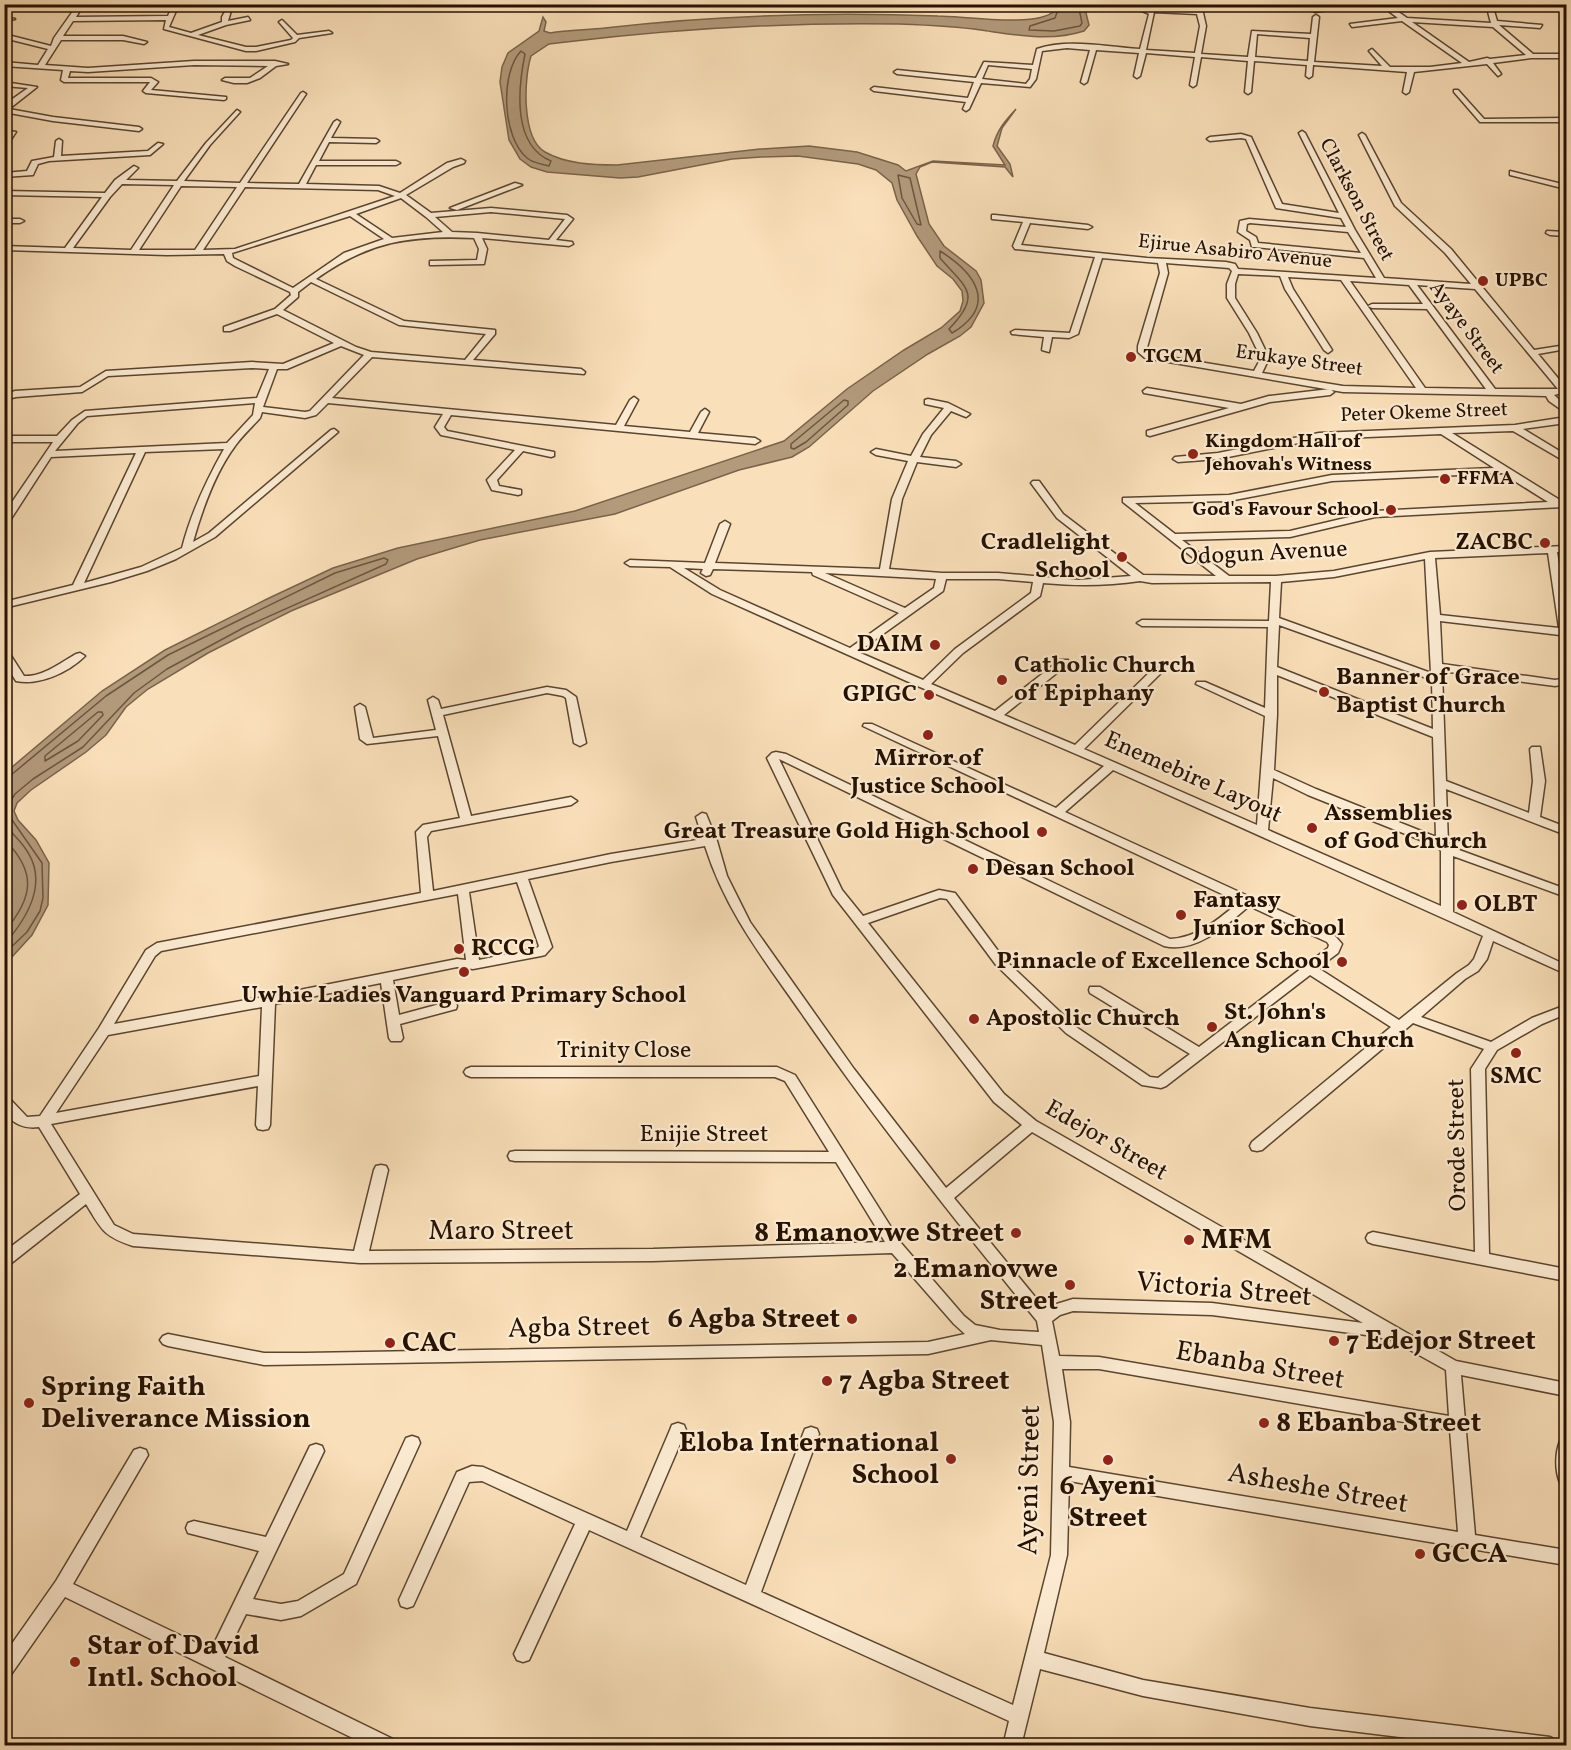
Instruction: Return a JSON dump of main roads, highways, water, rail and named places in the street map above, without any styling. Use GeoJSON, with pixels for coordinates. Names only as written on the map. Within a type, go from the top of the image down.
{"type":"FeatureCollection","features":[{"type":"Feature","properties":{"kind":"water"},"geometry":{"type":"Polygon","coordinates":[[[1054,5],[1081,5],[1085,9],[1089,25],[1084,31],[1046,37],[899,24],[732,27],[549,44],[531,56],[527,78],[526,107],[528,121],[537,145],[553,156],[589,164],[617,165],[760,149],[809,146],[857,152],[898,165],[906,171],[933,161],[1005,165],[993,146],[1002,126],[1016,109],[1002,128],[997,146],[1010,164],[1013,177],[1005,167],[932,162],[920,167],[916,174],[929,224],[944,246],[976,271],[981,280],[984,303],[971,327],[873,391],[809,447],[792,457],[739,470],[615,514],[480,540],[417,559],[291,611],[208,653],[148,689],[126,707],[106,735],[86,752],[31,790],[17,803],[14,811],[18,820],[36,840],[49,863],[48,905],[32,935],[12,957],[5,961],[5,773],[102,691],[165,650],[333,568],[398,548],[575,511],[784,441],[847,389],[941,328],[960,311],[963,301],[962,291],[953,279],[937,266],[897,200],[892,183],[876,170],[858,164],[798,156],[732,159],[638,177],[620,178],[547,172],[531,167],[520,159],[509,140],[500,82],[502,67],[508,53],[539,31],[543,17],[546,22],[544,31],[550,33],[688,20],[771,16],[896,15],[1017,20],[1045,16],[1054,11],[1054,5]]]}},
{"type":"Feature","properties":{"kind":"place","name":"UPBC"},"geometry":{"type":"Point","coordinates":[1483,281]}},
{"type":"Feature","properties":{"kind":"place","name":"TGCM"},"geometry":{"type":"Point","coordinates":[1131,357]}},
{"type":"Feature","properties":{"kind":"place","name":"Kingdom Hall of Jehovah's Witness"},"geometry":{"type":"Point","coordinates":[1193,454]}},
{"type":"Feature","properties":{"kind":"place","name":"FFMA"},"geometry":{"type":"Point","coordinates":[1445,479]}},
{"type":"Feature","properties":{"kind":"place","name":"God's Favour School"},"geometry":{"type":"Point","coordinates":[1391,510]}},
{"type":"Feature","properties":{"kind":"place","name":"ZACBC"},"geometry":{"type":"Point","coordinates":[1545,543]}},
{"type":"Feature","properties":{"kind":"place","name":"Cradlelight School"},"geometry":{"type":"Point","coordinates":[1122,557]}},
{"type":"Feature","properties":{"kind":"place","name":"DAIM"},"geometry":{"type":"Point","coordinates":[935,645]}},
{"type":"Feature","properties":{"kind":"place","name":"Catholic Church of Epiphany"},"geometry":{"type":"Point","coordinates":[1002,680]}},
{"type":"Feature","properties":{"kind":"place","name":"Banner of Grace Baptist Church"},"geometry":{"type":"Point","coordinates":[1324,692]}},
{"type":"Feature","properties":{"kind":"place","name":"GPIGC"},"geometry":{"type":"Point","coordinates":[929,695]}},
{"type":"Feature","properties":{"kind":"place","name":"Mirror of Justice School"},"geometry":{"type":"Point","coordinates":[928,735]}},
{"type":"Feature","properties":{"kind":"place","name":"Assemblies of God Church"},"geometry":{"type":"Point","coordinates":[1312,828]}},
{"type":"Feature","properties":{"kind":"place","name":"Great Treasure Gold High School"},"geometry":{"type":"Point","coordinates":[1042,832]}},
{"type":"Feature","properties":{"kind":"place","name":"Desan School"},"geometry":{"type":"Point","coordinates":[973,869]}},
{"type":"Feature","properties":{"kind":"place","name":"OLBT"},"geometry":{"type":"Point","coordinates":[1462,905]}},
{"type":"Feature","properties":{"kind":"place","name":"Fantasy Junior School"},"geometry":{"type":"Point","coordinates":[1181,915]}},
{"type":"Feature","properties":{"kind":"place","name":"RCCG"},"geometry":{"type":"Point","coordinates":[459,949]}},
{"type":"Feature","properties":{"kind":"place","name":"Pinnacle of Excellence School"},"geometry":{"type":"Point","coordinates":[1342,962]}},
{"type":"Feature","properties":{"kind":"place","name":"Uwhie Ladies Vanguard Primary School"},"geometry":{"type":"Point","coordinates":[464,972]}},
{"type":"Feature","properties":{"kind":"place","name":"Apostolic Church"},"geometry":{"type":"Point","coordinates":[974,1019]}},
{"type":"Feature","properties":{"kind":"place","name":"St. John's Anglican Church"},"geometry":{"type":"Point","coordinates":[1212,1027]}},
{"type":"Feature","properties":{"kind":"place","name":"SMC"},"geometry":{"type":"Point","coordinates":[1516,1053]}},
{"type":"Feature","properties":{"kind":"place","name":"8 Emanovwe Street"},"geometry":{"type":"Point","coordinates":[1016,1233]}},
{"type":"Feature","properties":{"kind":"place","name":"MFM"},"geometry":{"type":"Point","coordinates":[1189,1240]}},
{"type":"Feature","properties":{"kind":"place","name":"2 Emanovwe Street"},"geometry":{"type":"Point","coordinates":[1070,1285]}},
{"type":"Feature","properties":{"kind":"place","name":"6 Agba Street"},"geometry":{"type":"Point","coordinates":[852,1319]}},
{"type":"Feature","properties":{"kind":"place","name":"7 Edejor Street"},"geometry":{"type":"Point","coordinates":[1334,1341]}},
{"type":"Feature","properties":{"kind":"place","name":"CAC"},"geometry":{"type":"Point","coordinates":[390,1343]}},
{"type":"Feature","properties":{"kind":"place","name":"7 Agba Street"},"geometry":{"type":"Point","coordinates":[827,1381]}},
{"type":"Feature","properties":{"kind":"place","name":"Spring Faith Deliverance Mission"},"geometry":{"type":"Point","coordinates":[29,1403]}},
{"type":"Feature","properties":{"kind":"place","name":"8 Ebanba Street"},"geometry":{"type":"Point","coordinates":[1264,1423]}},
{"type":"Feature","properties":{"kind":"place","name":"Eloba International School"},"geometry":{"type":"Point","coordinates":[951,1459]}},
{"type":"Feature","properties":{"kind":"place","name":"6 Ayeni Street"},"geometry":{"type":"Point","coordinates":[1108,1460]}},
{"type":"Feature","properties":{"kind":"place","name":"GCCA"},"geometry":{"type":"Point","coordinates":[1420,1554]}},
{"type":"Feature","properties":{"kind":"place","name":"Star of David Intl. School"},"geometry":{"type":"Point","coordinates":[75,1662]}}]}
